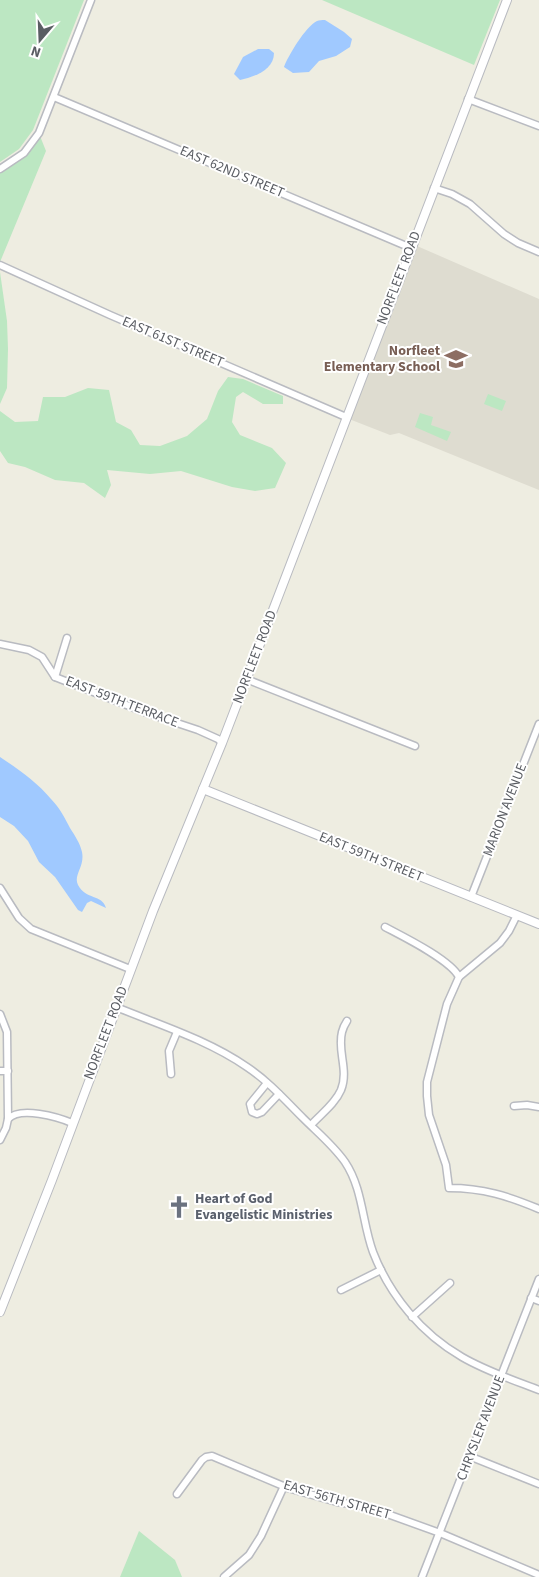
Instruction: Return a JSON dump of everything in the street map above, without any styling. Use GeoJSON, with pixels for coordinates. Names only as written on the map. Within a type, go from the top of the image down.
{"type":"FeatureCollection","features":[{"type":"Feature","properties":{"kind":"street"},"geometry":{"type":"LineString","coordinates":[[0,169],[24,153],[38,132],[54,97],[92,0]]}},
{"type":"Feature","properties":{"kind":"street","name":"NORFLEET ROAD"},"geometry":{"type":"LineString","coordinates":[[0,1312],[52,1180],[130,970],[222,743],[507,0]]}},
{"type":"Feature","properties":{"kind":"street","name":"EAST 62ND STREET"},"geometry":{"type":"LineString","coordinates":[[54,97],[411,248]]}},
{"type":"Feature","properties":{"kind":"street"},"geometry":{"type":"LineString","coordinates":[[468,100],[539,126]]}},
{"type":"Feature","properties":{"kind":"street"},"geometry":{"type":"LineString","coordinates":[[434,188],[452,194],[470,204],[504,234],[518,243],[539,252]]}},
{"type":"Feature","properties":{"kind":"street","name":"EAST 61ST STREET"},"geometry":{"type":"LineString","coordinates":[[0,265],[110,315],[346,417]]}},
{"type":"Feature","properties":{"kind":"street"},"geometry":{"type":"LineString","coordinates":[[55,676],[67,638]]}},
{"type":"Feature","properties":{"kind":"street","name":"EAST 59TH TERRACE"},"geometry":{"type":"LineString","coordinates":[[0,644],[30,650],[42,657],[55,676],[147,713],[198,730],[218,739],[222,743]]}},
{"type":"Feature","properties":{"kind":"street"},"geometry":{"type":"LineString","coordinates":[[246,679],[414,746]]}},
{"type":"Feature","properties":{"kind":"street","name":"MARION AVENUE"},"geometry":{"type":"LineString","coordinates":[[471,897],[539,724]]}},
{"type":"Feature","properties":{"kind":"street","name":"EAST 59TH STREET"},"geometry":{"type":"LineString","coordinates":[[203,789],[539,924]]}},
{"type":"Feature","properties":{"kind":"street"},"geometry":{"type":"LineString","coordinates":[[0,888],[19,918],[31,930],[130,970]]}},
{"type":"Feature","properties":{"kind":"street"},"geometry":{"type":"LineString","coordinates":[[517,915],[500,943],[459,977],[447,1004],[427,1082],[429,1115],[446,1165],[449,1188],[468,1188],[500,1193],[539,1209]]}},
{"type":"Feature","properties":{"kind":"street"},"geometry":{"type":"LineString","coordinates":[[384,927],[424,948],[449,966],[459,977]]}},
{"type":"Feature","properties":{"kind":"street"},"geometry":{"type":"LineString","coordinates":[[116,1007],[228,1055],[267,1083],[338,1153],[351,1173],[360,1196],[369,1238],[381,1270],[412,1317],[427,1332],[462,1357],[539,1390]]}},
{"type":"Feature","properties":{"kind":"street"},"geometry":{"type":"LineString","coordinates":[[0,1014],[7,1032],[8,1072],[8,1119],[0,1140]]}},
{"type":"Feature","properties":{"kind":"street"},"geometry":{"type":"LineString","coordinates":[[310,1125],[332,1104],[342,1088],[344,1068],[341,1040],[346,1021]]}},
{"type":"Feature","properties":{"kind":"street"},"geometry":{"type":"LineString","coordinates":[[171,1074],[169,1051],[176,1032]]}},
{"type":"Feature","properties":{"kind":"street"},"geometry":{"type":"LineString","coordinates":[[0,1071],[8,1072]]}},
{"type":"Feature","properties":{"kind":"street"},"geometry":{"type":"LineString","coordinates":[[267,1083],[250,1104],[252,1112],[258,1114],[262,1112],[279,1094]]}},
{"type":"Feature","properties":{"kind":"street"},"geometry":{"type":"LineString","coordinates":[[514,1106],[527,1105],[539,1107]]}},
{"type":"Feature","properties":{"kind":"street"},"geometry":{"type":"LineString","coordinates":[[8,1119],[11,1116],[37,1113],[72,1123]]}},
{"type":"Feature","properties":{"kind":"street"},"geometry":{"type":"LineString","coordinates":[[341,1290],[381,1270]]}},
{"type":"Feature","properties":{"kind":"street","name":"CHRYSLER AVENUE"},"geometry":{"type":"LineString","coordinates":[[422,1577],[539,1279]]}},
{"type":"Feature","properties":{"kind":"street"},"geometry":{"type":"LineString","coordinates":[[412,1317],[450,1283]]}},
{"type":"Feature","properties":{"kind":"street"},"geometry":{"type":"LineString","coordinates":[[532,1298],[539,1301]]}},
{"type":"Feature","properties":{"kind":"street","name":"EAST 56TH STREET"},"geometry":{"type":"LineString","coordinates":[[177,1494],[202,1460],[212,1456],[284,1486],[330,1500],[368,1508],[440,1533],[539,1575]]}},
{"type":"Feature","properties":{"kind":"street"},"geometry":{"type":"LineString","coordinates":[[470,1456],[539,1484]]}},
{"type":"Feature","properties":{"kind":"street"},"geometry":{"type":"LineString","coordinates":[[224,1577],[249,1555],[262,1536],[284,1486]]}},
{"type":"Feature","properties":{"kind":"shaded area","name":"Norfleet Elementary School"},"geometry":{"type":"Polygon","coordinates":[[[417,246],[539,299],[539,490],[399,433],[390,435],[349,419],[417,246]]]}},
{"type":"Feature","properties":{"kind":"green space"},"geometry":{"type":"Polygon","coordinates":[[[0,0],[84,0],[33,130],[19,149],[0,162],[0,0]]]}},
{"type":"Feature","properties":{"kind":"green space"},"geometry":{"type":"Polygon","coordinates":[[[322,0],[500,0],[474,65],[322,0]]]}},
{"type":"Feature","properties":{"kind":"green space"},"geometry":{"type":"Polygon","coordinates":[[[40,136],[46,151],[0,262],[0,172],[27,154],[40,136]]]}},
{"type":"Feature","properties":{"kind":"green space"},"geometry":{"type":"Polygon","coordinates":[[[0,272],[7,321],[8,349],[7,388],[0,404],[0,272]]]}},
{"type":"Feature","properties":{"kind":"green space"},"geometry":{"type":"Polygon","coordinates":[[[228,377],[243,379],[283,396],[283,404],[263,404],[243,392],[236,397],[232,422],[240,435],[272,448],[286,463],[275,488],[255,491],[232,487],[181,471],[150,474],[107,470],[111,485],[105,498],[84,483],[55,480],[25,467],[8,463],[0,451],[0,411],[15,422],[38,421],[43,397],[65,397],[88,388],[109,390],[116,422],[131,430],[140,445],[160,446],[187,436],[207,419],[218,391],[228,377]]]}},
{"type":"Feature","properties":{"kind":"green space"},"geometry":{"type":"Polygon","coordinates":[[[488,394],[506,401],[502,411],[484,404],[488,394]]]}},
{"type":"Feature","properties":{"kind":"green space"},"geometry":{"type":"Polygon","coordinates":[[[420,413],[433,417],[431,425],[451,432],[447,441],[415,427],[420,413]]]}},
{"type":"Feature","properties":{"kind":"green space"},"geometry":{"type":"Polygon","coordinates":[[[139,1531],[175,1560],[182,1577],[120,1577],[139,1531]]]}},
{"type":"Feature","properties":{"kind":"water"},"geometry":{"type":"Polygon","coordinates":[[[325,20],[352,39],[350,47],[336,56],[319,61],[309,72],[293,73],[284,67],[293,49],[308,29],[317,21],[325,20]]]}},
{"type":"Feature","properties":{"kind":"water"},"geometry":{"type":"Polygon","coordinates":[[[258,49],[269,49],[274,53],[271,64],[257,75],[240,80],[234,74],[243,57],[258,49]]]}},
{"type":"Feature","properties":{"kind":"water"},"geometry":{"type":"Polygon","coordinates":[[[0,757],[33,781],[59,809],[82,852],[82,862],[77,878],[78,885],[85,893],[101,901],[106,908],[91,901],[87,903],[82,912],[78,910],[55,877],[39,862],[28,841],[14,826],[0,817],[0,757]]]}},
{"type":"Feature","properties":{"kind":"place","name":"Norfleet Elementary School"},"geometry":{"type":"Point","coordinates":[456,359]}},
{"type":"Feature","properties":{"kind":"place","name":"Heart of God Evangelistic Ministries"},"geometry":{"type":"Point","coordinates":[179,1207]}}]}
